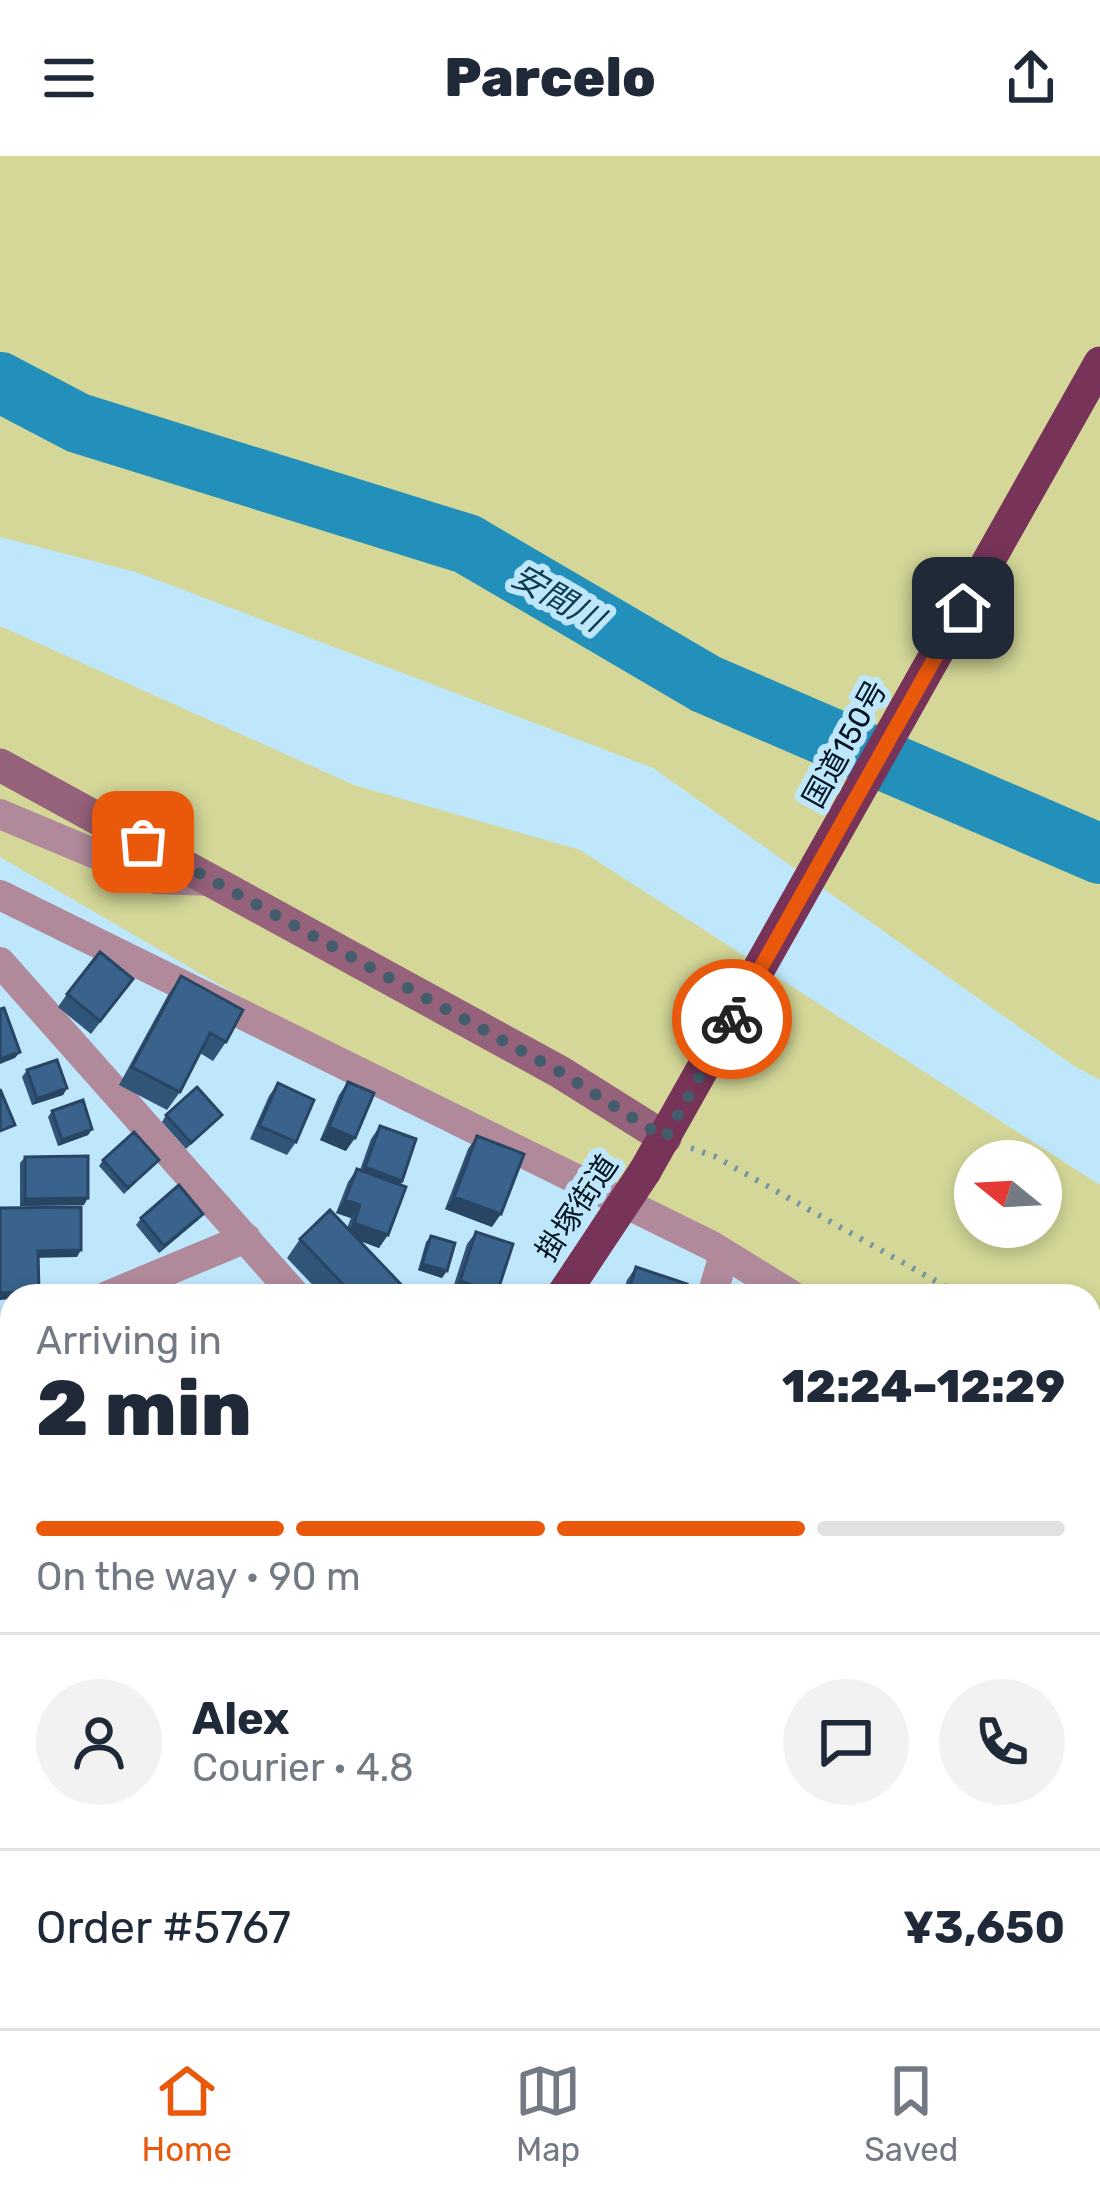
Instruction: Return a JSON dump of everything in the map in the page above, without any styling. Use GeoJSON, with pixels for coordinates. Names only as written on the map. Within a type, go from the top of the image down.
{"type":"FeatureCollection","features":[{"type":"Feature","properties":{"kind":"highway","name":"国道150号"},"geometry":{"type":"LineString","coordinates":[[688,1098],[1100,363]]}},
{"type":"Feature","properties":{"kind":"highway","name":"掛塚街道"},"geometry":{"type":"LineString","coordinates":[[570,1284],[688,1098]]}},
{"type":"Feature","properties":{"kind":"main road"},"geometry":{"type":"LineString","coordinates":[[0,765],[560,1072],[665,1138]]}},
{"type":"Feature","properties":{"kind":"street"},"geometry":{"type":"LineString","coordinates":[[0,814],[154,879],[214,881]]}},
{"type":"Feature","properties":{"kind":"street"},"geometry":{"type":"LineString","coordinates":[[0,895],[544,1162],[773,1284]]}},
{"type":"Feature","properties":{"kind":"street"},"geometry":{"type":"LineString","coordinates":[[0,962],[286,1284]]}},
{"type":"Feature","properties":{"kind":"street"},"geometry":{"type":"LineString","coordinates":[[136,1284],[247,1238]]}},
{"type":"Feature","properties":{"kind":"street"},"geometry":{"type":"LineString","coordinates":[[715,1284],[724,1254]]}},
{"type":"Feature","properties":{"kind":"path"},"geometry":{"type":"LineString","coordinates":[[665,1138],[716,1157],[941,1284]]}},
{"type":"Feature","properties":{"kind":"green space"},"geometry":{"type":"Polygon","coordinates":[[[0,156],[1100,156],[1100,1080],[653,768],[136,572],[0,537],[0,156]]]}},
{"type":"Feature","properties":{"kind":"green space"},"geometry":{"type":"Polygon","coordinates":[[[0,626],[354,785],[580,850],[1030,1140],[954,1140],[954,1248],[1062,1248],[1062,1161],[1100,1185],[1100,1284],[749,1284],[423,1103],[0,857],[0,626]]]}},
{"type":"Feature","properties":{"kind":"building"},"geometry":{"type":"Polygon","coordinates":[[[100,952],[133,979],[100,1021],[67,994],[100,952]]]}},
{"type":"Feature","properties":{"kind":"building"},"geometry":{"type":"Polygon","coordinates":[[[181,976],[243,1010],[226,1042],[210,1033],[180,1092],[132,1067],[181,976]]]}},
{"type":"Feature","properties":{"kind":"building"},"geometry":{"type":"Polygon","coordinates":[[[4,1008],[20,1052],[0,1059],[0,1009],[4,1008]]]}},
{"type":"Feature","properties":{"kind":"building"},"geometry":{"type":"Polygon","coordinates":[[[57,1060],[67,1088],[37,1099],[27,1070],[57,1060]]]}},
{"type":"Feature","properties":{"kind":"building"},"geometry":{"type":"Polygon","coordinates":[[[348,1082],[374,1093],[355,1138],[329,1127],[348,1082]]]}},
{"type":"Feature","properties":{"kind":"building"},"geometry":{"type":"Polygon","coordinates":[[[278,1083],[314,1100],[296,1142],[259,1126],[278,1083]]]}},
{"type":"Feature","properties":{"kind":"building"},"geometry":{"type":"Polygon","coordinates":[[[197,1087],[222,1115],[191,1143],[166,1115],[197,1087]]]}},
{"type":"Feature","properties":{"kind":"building"},"geometry":{"type":"Polygon","coordinates":[[[0,1089],[15,1125],[0,1131],[0,1089]]]}},
{"type":"Feature","properties":{"kind":"building"},"geometry":{"type":"Polygon","coordinates":[[[83,1100],[92,1129],[62,1140],[52,1111],[83,1100]]]}},
{"type":"Feature","properties":{"kind":"building"},"geometry":{"type":"Polygon","coordinates":[[[380,1126],[416,1139],[402,1181],[365,1167],[380,1126]]]}},
{"type":"Feature","properties":{"kind":"building"},"geometry":{"type":"Polygon","coordinates":[[[134,1132],[159,1160],[128,1188],[103,1160],[134,1132]]]}},
{"type":"Feature","properties":{"kind":"building"},"geometry":{"type":"Polygon","coordinates":[[[477,1136],[524,1154],[501,1214],[454,1197],[477,1136]]]}},
{"type":"Feature","properties":{"kind":"building"},"geometry":{"type":"Polygon","coordinates":[[[88,1156],[88,1198],[25,1199],[25,1157],[88,1156]]]}},
{"type":"Feature","properties":{"kind":"building"},"geometry":{"type":"Polygon","coordinates":[[[357,1169],[406,1187],[388,1235],[354,1223],[360,1205],[345,1200],[357,1169]]]}},
{"type":"Feature","properties":{"kind":"building"},"geometry":{"type":"Polygon","coordinates":[[[179,1185],[203,1214],[164,1246],[141,1218],[179,1185]]]}},
{"type":"Feature","properties":{"kind":"building"},"geometry":{"type":"Polygon","coordinates":[[[81,1207],[81,1250],[38,1251],[39,1284],[0,1284],[0,1208],[81,1207]]]}},
{"type":"Feature","properties":{"kind":"building"},"geometry":{"type":"Polygon","coordinates":[[[330,1210],[401,1284],[343,1284],[300,1239],[330,1210]]]}},
{"type":"Feature","properties":{"kind":"building"},"geometry":{"type":"Polygon","coordinates":[[[476,1232],[513,1244],[500,1284],[460,1281],[476,1232]]]}},
{"type":"Feature","properties":{"kind":"building"},"geometry":{"type":"Polygon","coordinates":[[[431,1236],[455,1243],[447,1271],[422,1264],[431,1236]]]}},
{"type":"Feature","properties":{"kind":"building"},"geometry":{"type":"Polygon","coordinates":[[[636,1267],[687,1284],[631,1284],[636,1267]]]}},
{"type":"Feature","properties":{"kind":"waterway","name":"安間川"},"geometry":{"type":"LineString","coordinates":[[0,382],[78,423],[467,544],[706,684],[1100,854]]}},
{"type":"Feature","properties":{"kind":"way so far"},"geometry":{"type":"LineString","coordinates":[[143,842],[560,1072],[665,1138],[732,1019]]}},
{"type":"Feature","properties":{"kind":"route"},"geometry":{"type":"LineString","coordinates":[[732,1019],[963,608]]}}]}
